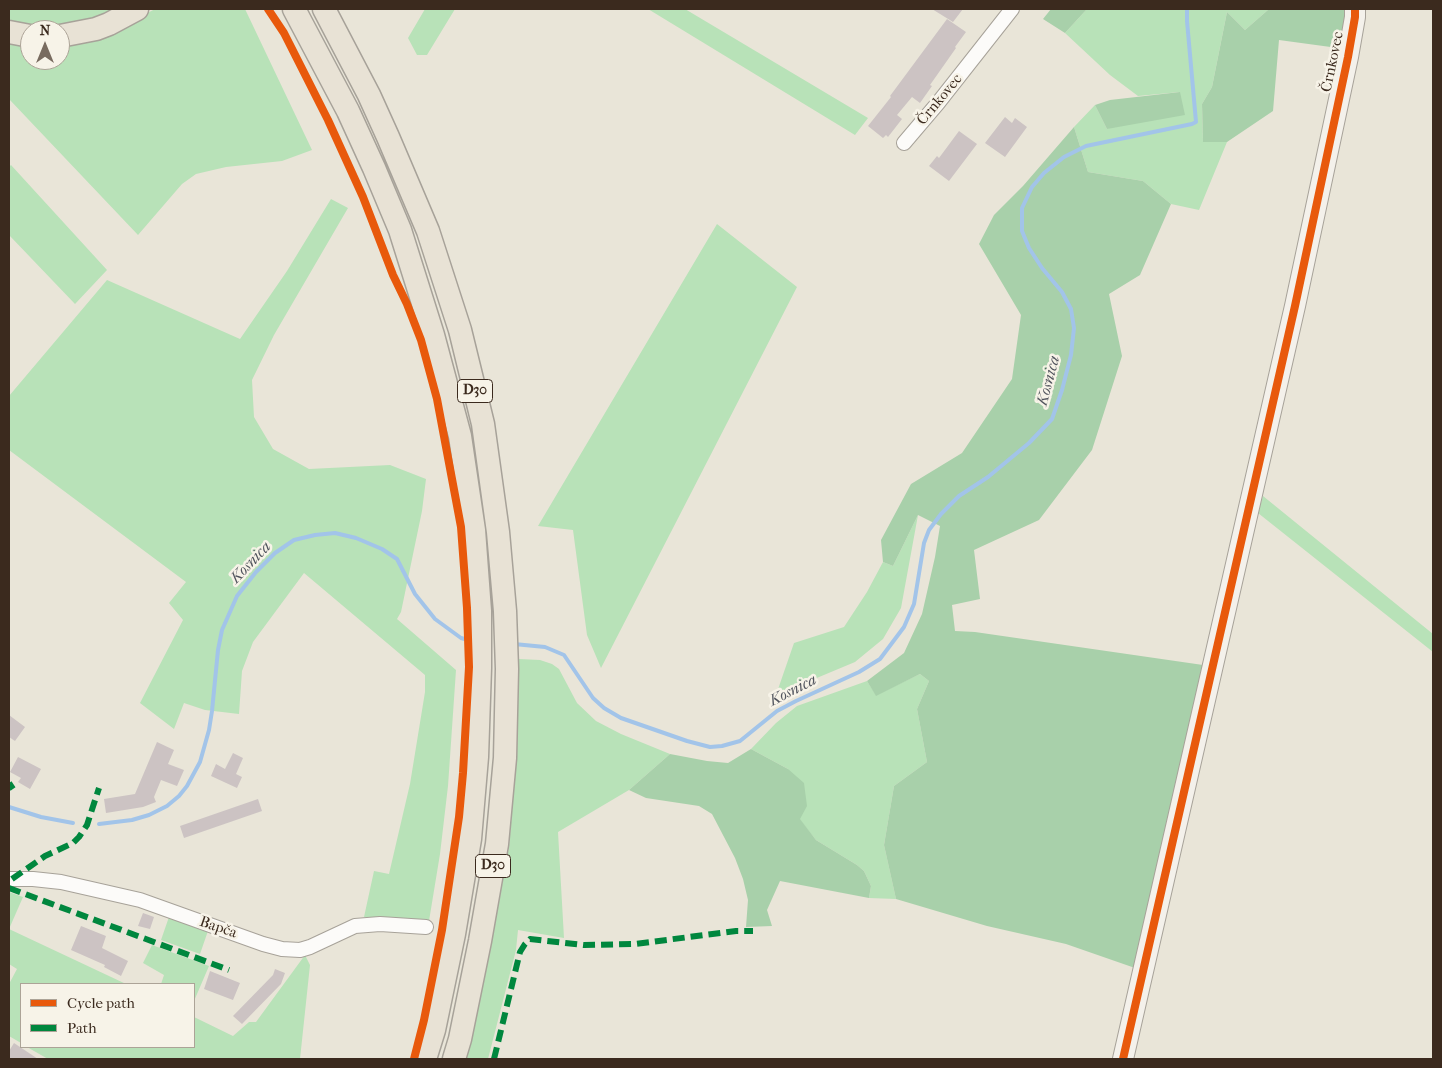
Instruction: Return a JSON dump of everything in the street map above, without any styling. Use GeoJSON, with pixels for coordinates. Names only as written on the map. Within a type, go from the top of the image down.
{"type":"FeatureCollection","features":[{"type":"Feature","properties":{"kind":"main road"},"geometry":{"type":"LineString","coordinates":[[70,34],[96,29],[137,9]]}},
{"type":"Feature","properties":{"kind":"main road"},"geometry":{"type":"LineString","coordinates":[[282,9],[301,36],[317,52]]}},
{"type":"Feature","properties":{"kind":"main road","name":"D30"},"geometry":{"type":"LineString","coordinates":[[294,9],[352,119],[396,221],[418,284],[434,334],[460,436],[474,530],[480,611],[480,668],[477,757],[470,839],[454,934],[434,1030],[425,1059]]}},
{"type":"Feature","properties":{"kind":"main road","name":"D30"},"geometry":{"type":"LineString","coordinates":[[324,9],[369,94],[428,232],[460,330],[483,424],[498,532],[505,611],[507,669],[504,758],[497,844],[478,950],[460,1039],[454,1059]]}},
{"type":"Feature","properties":{"kind":"main road"},"geometry":{"type":"LineString","coordinates":[[336,9],[341,27],[343,46]]}},
{"type":"Feature","properties":{"kind":"main road","name":"Črnkovec"},"geometry":{"type":"LineString","coordinates":[[1123,1059],[1295,306],[1352,37],[1355,9]]}},
{"type":"Feature","properties":{"kind":"street","name":"Črnkovec"},"geometry":{"type":"LineString","coordinates":[[904,143],[1012,9]]}},
{"type":"Feature","properties":{"kind":"street","name":"Bapča"},"geometry":{"type":"LineString","coordinates":[[9,879],[61,882],[131,898],[282,949],[300,950],[310,947],[355,926],[380,924],[426,927]]}},
{"type":"Feature","properties":{"kind":"green space"},"geometry":{"type":"Polygon","coordinates":[[[9,9],[122,9],[108,15],[70,25],[70,20],[20,20],[20,25],[9,22],[9,9]]]}},
{"type":"Feature","properties":{"kind":"green space"},"geometry":{"type":"Polygon","coordinates":[[[155,9],[245,9],[312,150],[282,161],[226,167],[196,174],[182,184],[138,235],[9,99],[9,41],[20,43],[20,70],[70,70],[70,42],[114,31],[155,9]]]}},
{"type":"Feature","properties":{"kind":"green space"},"geometry":{"type":"Polygon","coordinates":[[[425,9],[455,9],[427,55],[417,55],[408,38],[425,9]]]}},
{"type":"Feature","properties":{"kind":"green space"},"geometry":{"type":"Polygon","coordinates":[[[648,9],[685,9],[868,118],[855,135],[648,9]]]}},
{"type":"Feature","properties":{"kind":"green space"},"geometry":{"type":"Polygon","coordinates":[[[1051,9],[1087,9],[1065,33],[1043,19],[1051,9]]]}},
{"type":"Feature","properties":{"kind":"green space"},"geometry":{"type":"Polygon","coordinates":[[[1087,9],[1269,9],[1245,30],[1227,12],[1212,87],[1202,104],[1203,142],[1227,142],[1199,210],[1171,204],[1143,181],[1088,172],[1074,127],[1095,105],[1107,129],[1180,92],[1138,96],[1110,75],[1065,33],[1087,9]]]}},
{"type":"Feature","properties":{"kind":"green space"},"geometry":{"type":"Polygon","coordinates":[[[1269,9],[1344,9],[1345,23],[1338,48],[1279,40],[1273,111],[1227,142],[1203,142],[1202,104],[1212,87],[1227,12],[1245,30],[1269,9]]]}},
{"type":"Feature","properties":{"kind":"green space"},"geometry":{"type":"Polygon","coordinates":[[[1180,92],[1185,115],[1107,129],[1095,105],[1110,100],[1180,92]]]}},
{"type":"Feature","properties":{"kind":"green space"},"geometry":{"type":"Polygon","coordinates":[[[1074,127],[1088,172],[1143,181],[1171,204],[1140,275],[1109,294],[1122,356],[1092,450],[1039,520],[974,550],[980,599],[952,605],[955,631],[975,632],[1203,665],[1135,968],[1066,944],[987,926],[896,899],[884,845],[894,786],[927,762],[917,709],[929,681],[920,674],[876,696],[867,681],[904,653],[922,614],[940,526],[918,515],[893,566],[883,562],[881,540],[911,484],[962,453],[1012,379],[1021,315],[979,244],[994,215],[1023,186],[1074,127]]]}},
{"type":"Feature","properties":{"kind":"green space"},"geometry":{"type":"Polygon","coordinates":[[[11,165],[107,270],[75,304],[9,235],[9,167],[11,165]]]}},
{"type":"Feature","properties":{"kind":"green space"},"geometry":{"type":"Polygon","coordinates":[[[331,199],[348,208],[274,335],[252,380],[254,417],[273,449],[309,469],[390,465],[426,479],[422,511],[401,612],[397,619],[456,670],[448,786],[440,854],[429,921],[364,917],[374,871],[389,874],[410,784],[425,692],[425,675],[304,573],[253,642],[242,671],[239,714],[205,710],[184,703],[174,729],[140,703],[183,620],[169,603],[186,582],[9,450],[9,396],[107,280],[240,339],[287,271],[331,199]]]}},
{"type":"Feature","properties":{"kind":"green space"},"geometry":{"type":"Polygon","coordinates":[[[717,224],[797,287],[601,668],[587,635],[573,530],[538,526],[717,224]]]}},
{"type":"Feature","properties":{"kind":"green space"},"geometry":{"type":"Polygon","coordinates":[[[1263,496],[1433,634],[1433,652],[1258,513],[1263,496]]]}},
{"type":"Feature","properties":{"kind":"green space"},"geometry":{"type":"Polygon","coordinates":[[[918,515],[901,608],[883,639],[855,662],[776,695],[794,643],[844,627],[867,592],[883,562],[893,566],[918,515]]]}},
{"type":"Feature","properties":{"kind":"green space"},"geometry":{"type":"Polygon","coordinates":[[[519,659],[540,660],[552,664],[559,669],[577,703],[596,721],[621,734],[670,754],[629,790],[558,832],[564,938],[518,930],[516,950],[488,1059],[463,1059],[491,945],[509,847],[516,761],[519,659]]]}},
{"type":"Feature","properties":{"kind":"green space"},"geometry":{"type":"Polygon","coordinates":[[[920,674],[929,681],[917,709],[927,762],[894,786],[884,845],[896,899],[869,898],[871,886],[864,871],[816,840],[799,819],[788,769],[751,749],[776,723],[797,706],[867,681],[876,695],[920,674]]]}},
{"type":"Feature","properties":{"kind":"green space"},"geometry":{"type":"Polygon","coordinates":[[[751,749],[788,769],[804,783],[807,806],[800,819],[816,840],[864,871],[871,886],[869,898],[780,881],[767,910],[772,926],[746,927],[748,900],[743,879],[735,858],[712,814],[699,806],[646,798],[629,790],[670,754],[728,763],[751,749]]]}},
{"type":"Feature","properties":{"kind":"green space"},"geometry":{"type":"Polygon","coordinates":[[[9,892],[23,897],[9,929],[9,892]]]}},
{"type":"Feature","properties":{"kind":"green space"},"geometry":{"type":"Polygon","coordinates":[[[170,914],[209,928],[200,954],[161,940],[170,914]]]}},
{"type":"Feature","properties":{"kind":"green space"},"geometry":{"type":"Polygon","coordinates":[[[9,929],[124,983],[20,983],[20,1042],[9,1036],[9,984],[17,969],[9,964],[9,929]]]}},
{"type":"Feature","properties":{"kind":"green space"},"geometry":{"type":"Polygon","coordinates":[[[152,945],[209,966],[195,999],[195,983],[161,983],[164,975],[143,963],[152,945]]]}},
{"type":"Feature","properties":{"kind":"green space"},"geometry":{"type":"Polygon","coordinates":[[[305,955],[310,965],[300,1059],[48,1059],[29,1048],[195,1048],[195,1017],[233,1036],[249,1022],[256,1022],[305,955]]]}},
{"type":"Feature","properties":{"kind":"building"},"geometry":{"type":"Polygon","coordinates":[[[932,9],[963,9],[953,22],[932,9]]]}},
{"type":"Feature","properties":{"kind":"building"},"geometry":{"type":"Polygon","coordinates":[[[947,19],[966,32],[920,103],[912,97],[897,115],[902,119],[888,137],[886,135],[883,138],[868,126],[947,19]]]}},
{"type":"Feature","properties":{"kind":"building"},"geometry":{"type":"Polygon","coordinates":[[[1005,117],[1012,123],[1015,118],[1027,127],[1005,157],[985,143],[1005,117]]]}},
{"type":"Feature","properties":{"kind":"building"},"geometry":{"type":"Polygon","coordinates":[[[959,131],[977,144],[949,181],[929,166],[937,156],[939,158],[959,131]]]}},
{"type":"Feature","properties":{"kind":"building"},"geometry":{"type":"Polygon","coordinates":[[[9,715],[25,727],[15,741],[9,737],[9,715]]]}},
{"type":"Feature","properties":{"kind":"building"},"geometry":{"type":"Polygon","coordinates":[[[157,742],[174,750],[168,764],[184,770],[177,786],[161,780],[154,797],[156,802],[143,807],[106,813],[104,799],[135,794],[157,742]]]}},
{"type":"Feature","properties":{"kind":"building"},"geometry":{"type":"Polygon","coordinates":[[[233,753],[243,758],[236,774],[242,777],[237,788],[211,776],[216,764],[225,769],[233,753]]]}},
{"type":"Feature","properties":{"kind":"building"},"geometry":{"type":"Polygon","coordinates":[[[18,757],[41,769],[30,789],[18,782],[21,778],[10,772],[18,757]]]}},
{"type":"Feature","properties":{"kind":"building"},"geometry":{"type":"Polygon","coordinates":[[[258,799],[262,811],[184,838],[180,826],[258,799]]]}},
{"type":"Feature","properties":{"kind":"building"},"geometry":{"type":"Polygon","coordinates":[[[143,913],[154,917],[150,929],[138,926],[143,913]]]}},
{"type":"Feature","properties":{"kind":"building"},"geometry":{"type":"Polygon","coordinates":[[[81,926],[106,936],[102,948],[128,961],[121,976],[104,967],[105,965],[71,950],[81,926]]]}},
{"type":"Feature","properties":{"kind":"building"},"geometry":{"type":"Polygon","coordinates":[[[275,969],[285,973],[281,984],[242,1024],[233,1016],[273,975],[275,969]]]}},
{"type":"Feature","properties":{"kind":"building"},"geometry":{"type":"Polygon","coordinates":[[[210,971],[240,983],[233,1000],[204,989],[210,971]]]}},
{"type":"Feature","properties":{"kind":"building"},"geometry":{"type":"Polygon","coordinates":[[[14,1043],[38,1059],[9,1059],[9,1051],[14,1043]]]}},
{"type":"Feature","properties":{"kind":"waterway","name":"Kosnica"},"geometry":{"type":"LineString","coordinates":[[514,644],[545,647],[564,655],[593,698],[604,708],[621,718],[710,747],[740,741],[777,711],[859,672],[880,659],[904,627],[914,604],[924,543],[929,530],[941,514],[959,496],[988,477],[1029,443],[1052,419],[1062,390],[1071,355],[1074,328],[1071,309],[1062,292],[1042,268],[1029,248],[1022,231],[1022,208],[1032,187],[1044,173],[1064,157],[1086,146],[1196,122],[1187,9]]}},
{"type":"Feature","properties":{"kind":"waterway","name":"Kosnica"},"geometry":{"type":"LineString","coordinates":[[99,824],[132,820],[149,815],[167,806],[187,786],[200,762],[209,730],[222,630],[237,596],[256,572],[275,553],[294,540],[335,533],[356,538],[382,549],[397,559],[415,594],[435,619],[461,638],[472,641]]}},
{"type":"Feature","properties":{"kind":"waterway","name":"Kosnica"},"geometry":{"type":"LineString","coordinates":[[9,807],[41,817],[73,823]]}},
{"type":"Feature","properties":{"kind":"marked path"},"geometry":{"type":"LineString","coordinates":[[9,783],[13,789]]}},
{"type":"Feature","properties":{"kind":"marked path"},"geometry":{"type":"LineString","coordinates":[[12,879],[45,856],[73,843],[79,837],[87,825],[99,788]]}},
{"type":"Feature","properties":{"kind":"marked path"},"geometry":{"type":"LineString","coordinates":[[9,888],[229,970]]}},
{"type":"Feature","properties":{"kind":"marked path"},"geometry":{"type":"LineString","coordinates":[[494,1059],[520,952],[530,939],[584,945],[635,944],[736,931],[753,931]]}},
{"type":"Feature","properties":{"kind":"cycle path"},"geometry":{"type":"LineString","coordinates":[[268,9],[284,33],[328,120],[363,197],[393,275],[421,340],[437,399],[461,527],[469,667],[463,773],[459,817],[442,930],[414,1059]]}},
{"type":"Feature","properties":{"kind":"cycle path"},"geometry":{"type":"LineString","coordinates":[[1123,1059],[1295,306],[1348,57],[1355,9]]}}]}
